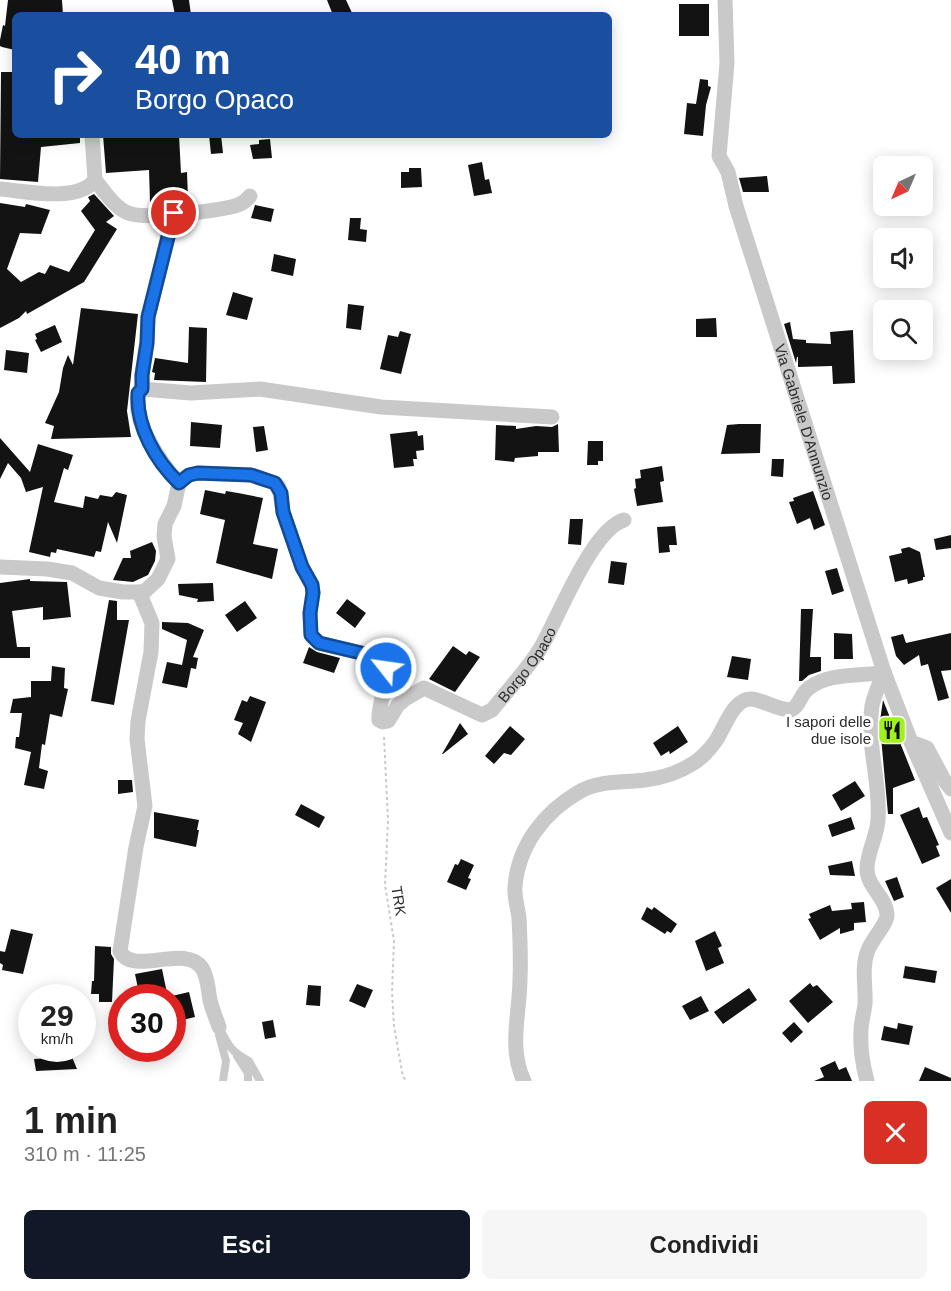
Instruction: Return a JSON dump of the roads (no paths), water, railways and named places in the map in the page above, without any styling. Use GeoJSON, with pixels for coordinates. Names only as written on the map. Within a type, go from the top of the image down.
{"type":"FeatureCollection","features":[{"type":"Feature","properties":{"kind":"street","name":"Via Gabriele D'Annunzio"},"geometry":{"type":"LineString","coordinates":[[725,0],[727,63],[719,156],[728,172],[736,206],[884,672],[911,742],[951,833]]}},
{"type":"Feature","properties":{"kind":"street"},"geometry":{"type":"LineString","coordinates":[[92,138],[95,180],[118,207],[126,212],[143,215],[236,206],[250,196]]}},
{"type":"Feature","properties":{"kind":"street"},"geometry":{"type":"LineString","coordinates":[[0,189],[64,194],[84,189],[95,180]]}},
{"type":"Feature","properties":{"kind":"street"},"geometry":{"type":"LineString","coordinates":[[0,567],[47,569],[72,573],[99,588],[144,592],[158,579],[168,559],[164,536],[165,524],[174,506],[179,483],[157,458],[149,441],[140,415],[138,393],[142,389],[149,311],[174,213]]}},
{"type":"Feature","properties":{"kind":"street"},"geometry":{"type":"LineString","coordinates":[[142,389],[191,393],[261,389],[381,407],[552,417]]}},
{"type":"Feature","properties":{"kind":"street","name":"Borgo Opaco"},"geometry":{"type":"LineString","coordinates":[[179,483],[189,475],[198,473],[251,475],[275,483],[279,487],[283,512],[302,567],[312,585],[311,635],[319,643],[378,657],[384,662],[385,688],[378,713],[379,720],[384,722],[388,720],[398,705],[424,688],[476,714],[487,714],[519,677],[539,649],[580,570],[594,549],[611,528],[624,520]]}},
{"type":"Feature","properties":{"kind":"street"},"geometry":{"type":"LineString","coordinates":[[139,592],[152,623],[151,652],[138,721],[137,739],[145,806],[136,847],[120,951],[123,957],[129,960],[184,958],[198,964],[206,976],[219,1027]]}},
{"type":"Feature","properties":{"kind":"street"},"geometry":{"type":"LineString","coordinates":[[524,1081],[519,1071],[515,1040],[520,978],[519,918],[515,887],[529,839],[543,820],[580,791],[600,783],[668,776],[694,763],[715,742],[742,701],[752,699],[791,710],[796,708],[801,696],[809,687],[824,680],[884,672],[872,705],[871,723],[879,819],[867,869],[869,880],[888,916],[867,951],[864,975],[865,1003],[861,1032],[867,1081]]}},
{"type":"Feature","properties":{"kind":"street"},"geometry":{"type":"LineString","coordinates":[[911,742],[927,748],[951,789]]}},
{"type":"Feature","properties":{"kind":"lane"},"geometry":{"type":"LineString","coordinates":[[219,1027],[230,1048],[248,1073],[248,1081]]}},
{"type":"Feature","properties":{"kind":"lane"},"geometry":{"type":"LineString","coordinates":[[219,1027],[226,1061],[223,1081]]}},
{"type":"Feature","properties":{"kind":"lane"},"geometry":{"type":"LineString","coordinates":[[237,1056],[249,1061],[260,1081]]}},
{"type":"Feature","properties":{"kind":"place","name":"I sapori delle due isole"},"geometry":{"type":"Point","coordinates":[892,730]}}]}
